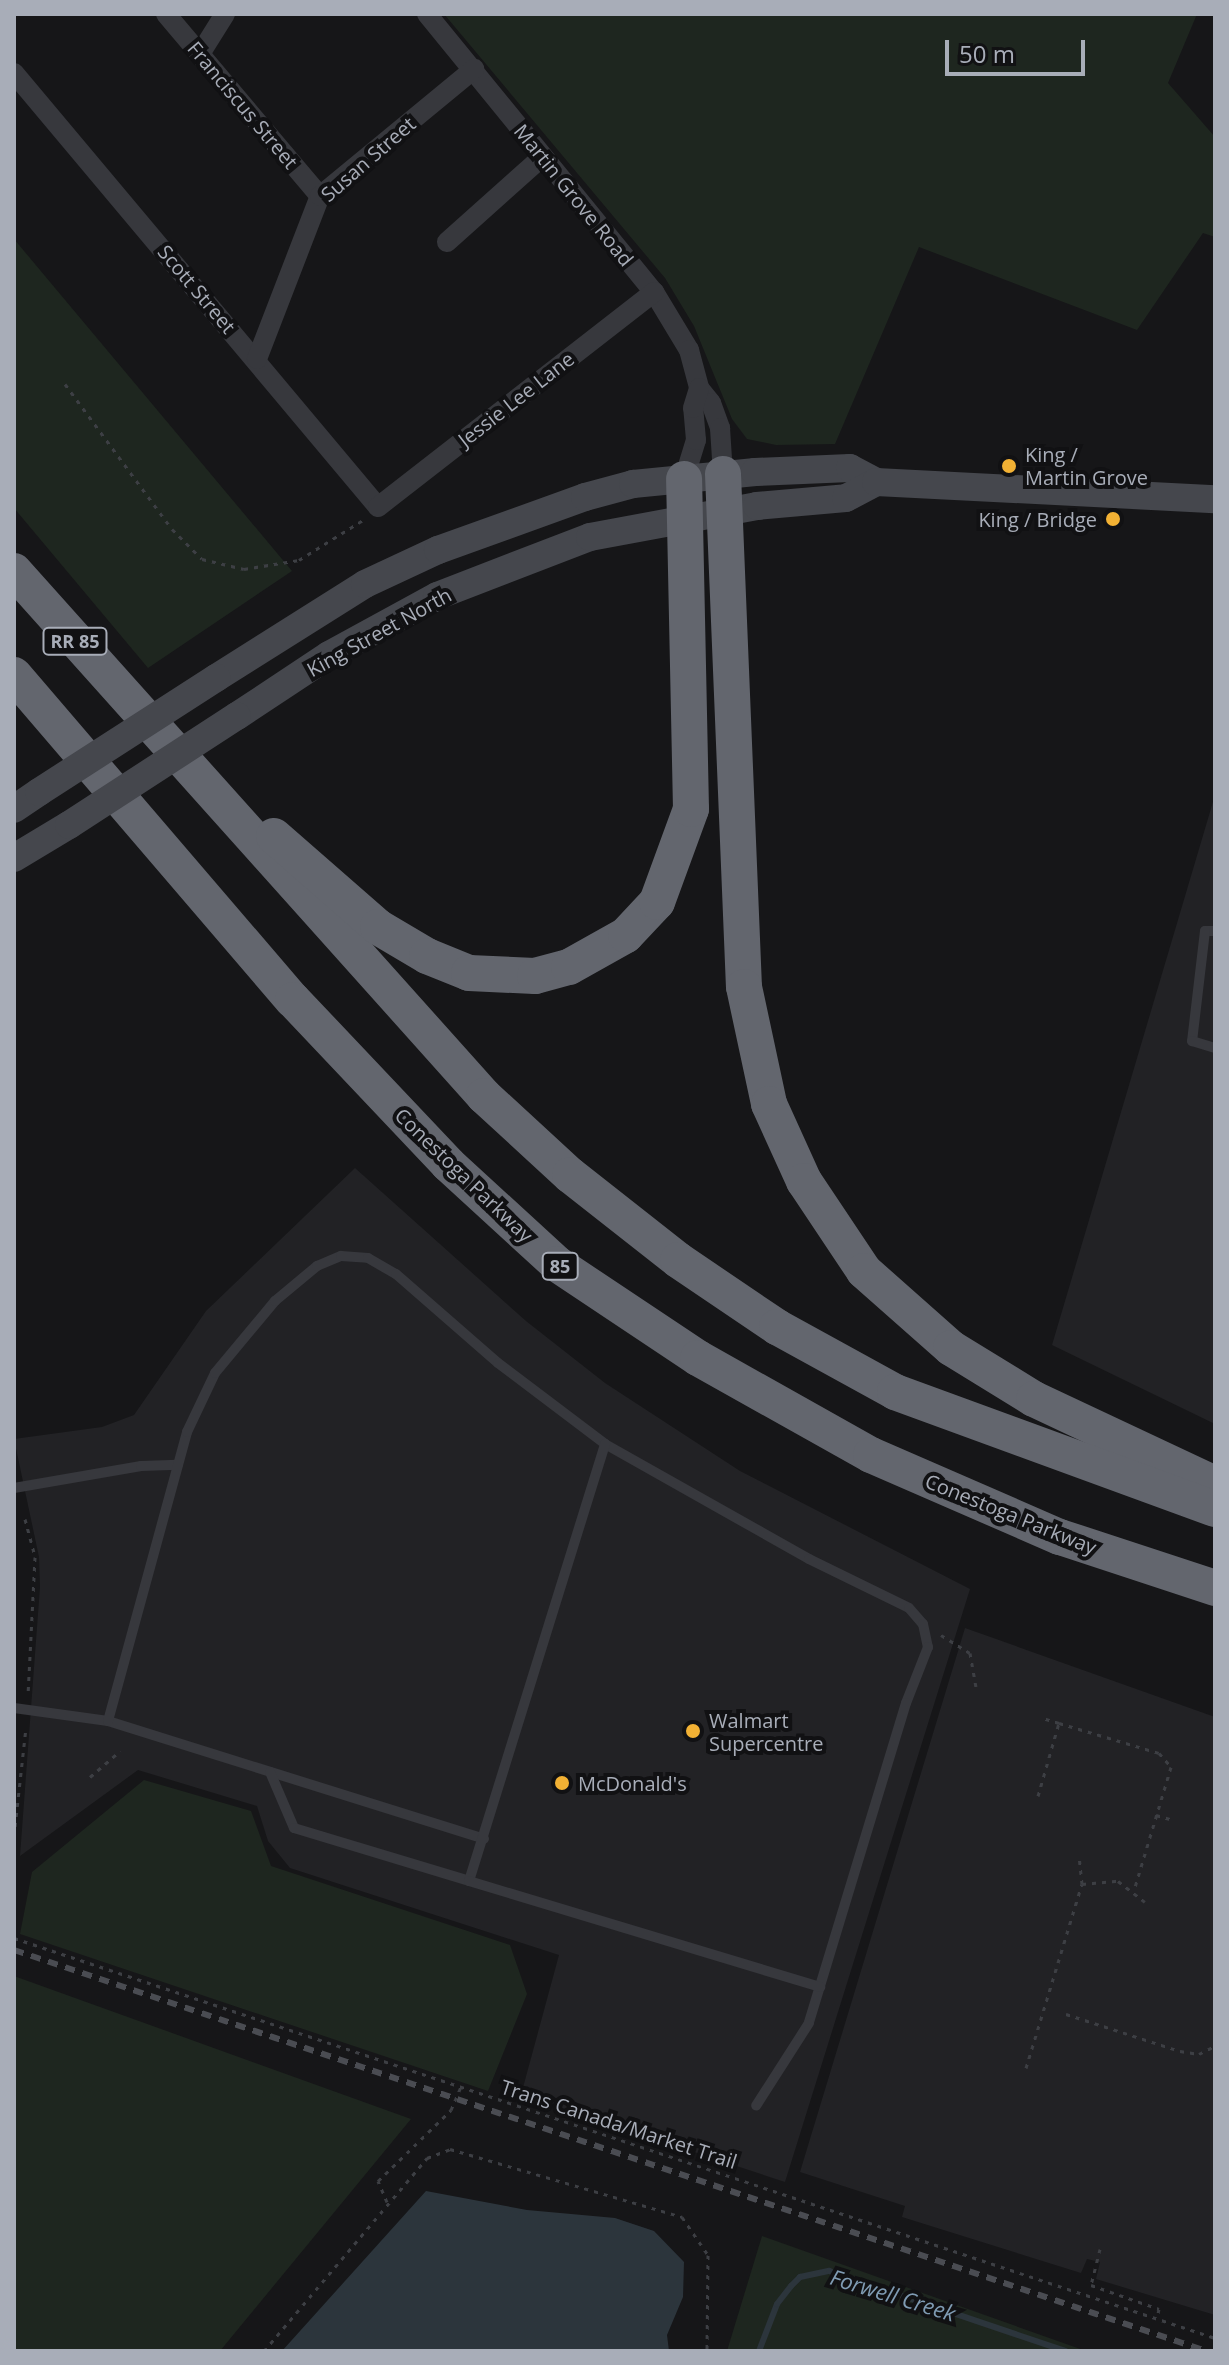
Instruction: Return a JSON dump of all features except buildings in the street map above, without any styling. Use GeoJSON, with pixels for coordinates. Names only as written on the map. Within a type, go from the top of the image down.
{"type":"FeatureCollection","features":[{"type":"Feature","properties":{"kind":"highway"},"geometry":{"type":"LineString","coordinates":[[723,474],[744,987],[769,1104],[804,1181],[864,1271],[951,1348],[1034,1399],[1215,1484]]}},
{"type":"Feature","properties":{"kind":"highway"},"geometry":{"type":"LineString","coordinates":[[135,711],[378,927],[427,956],[469,973],[508,976],[569,967],[626,935],[657,902],[691,809],[681,520],[684,479]]}},
{"type":"Feature","properties":{"kind":"highway","name":"RR 85"},"geometry":{"type":"LineString","coordinates":[[14,571],[135,711]]}},
{"type":"Feature","properties":{"kind":"highway","name":"Conestoga Parkway"},"geometry":{"type":"LineString","coordinates":[[14,675],[293,1000],[448,1164],[557,1264],[698,1358],[871,1455],[1060,1537],[1215,1588]]}},
{"type":"Feature","properties":{"kind":"highway"},"geometry":{"type":"LineString","coordinates":[[14,688],[61,730]]}},
{"type":"Feature","properties":{"kind":"highway"},"geometry":{"type":"LineString","coordinates":[[135,711],[484,1096],[570,1175],[678,1260],[777,1327],[895,1392],[1215,1509]]}},
{"type":"Feature","properties":{"kind":"main road","name":"King Street North"},"geometry":{"type":"LineString","coordinates":[[14,809],[365,584],[438,550],[585,497],[723,474],[850,468],[876,482],[1215,499]]}},
{"type":"Feature","properties":{"kind":"main road","name":"King Street North"},"geometry":{"type":"LineString","coordinates":[[14,858],[329,655],[437,596],[590,537],[725,511],[846,498],[876,482]]}},
{"type":"Feature","properties":{"kind":"street","name":"Franciscus Street"},"geometry":{"type":"LineString","coordinates":[[166,14],[320,196]]}},
{"type":"Feature","properties":{"kind":"street"},"geometry":{"type":"LineString","coordinates":[[200,54],[225,14]]}},
{"type":"Feature","properties":{"kind":"street","name":"Martin Grove Road"},"geometry":{"type":"LineString","coordinates":[[427,14],[654,292],[689,350],[699,388],[711,403],[720,428],[723,474]]}},
{"type":"Feature","properties":{"kind":"street","name":"Susan Street"},"geometry":{"type":"LineString","coordinates":[[257,359],[320,196],[474,69]]}},
{"type":"Feature","properties":{"kind":"street","name":"Scott Street"},"geometry":{"type":"LineString","coordinates":[[14,73],[378,507]]}},
{"type":"Feature","properties":{"kind":"street"},"geometry":{"type":"LineString","coordinates":[[447,242],[542,157]]}},
{"type":"Feature","properties":{"kind":"street","name":"Jessie Lee Lane"},"geometry":{"type":"LineString","coordinates":[[378,507],[654,292]]}},
{"type":"Feature","properties":{"kind":"street","name":"Martin Grove Road"},"geometry":{"type":"LineString","coordinates":[[684,479],[696,440],[693,408],[699,388]]}},
{"type":"Feature","properties":{"kind":"lane"},"geometry":{"type":"LineString","coordinates":[[1215,931],[1205,931],[1192,1041],[1215,1048]]}},
{"type":"Feature","properties":{"kind":"lane"},"geometry":{"type":"LineString","coordinates":[[108,1721],[178,1465],[202,1394],[238,1343],[275,1301],[317,1266],[341,1256],[368,1258],[396,1274],[522,1383],[605,1444],[809,1559],[909,1608],[923,1624],[928,1647],[906,1703],[809,2023],[756,2106]]}},
{"type":"Feature","properties":{"kind":"lane"},"geometry":{"type":"LineString","coordinates":[[469,1881],[605,1444]]}},
{"type":"Feature","properties":{"kind":"lane"},"geometry":{"type":"LineString","coordinates":[[14,1488],[141,1466],[178,1465]]}},
{"type":"Feature","properties":{"kind":"lane"},"geometry":{"type":"LineString","coordinates":[[14,1708],[108,1721],[484,1839]]}},
{"type":"Feature","properties":{"kind":"lane"},"geometry":{"type":"LineString","coordinates":[[270,1772],[294,1828],[820,1987]]}},
{"type":"Feature","properties":{"kind":"path"},"geometry":{"type":"LineString","coordinates":[[65,384],[172,529],[202,559],[244,569],[299,560],[346,534],[378,507]]}},
{"type":"Feature","properties":{"kind":"path"},"geometry":{"type":"LineString","coordinates":[[25,1519],[35,1557],[28,1694]]}},
{"type":"Feature","properties":{"kind":"path"},"geometry":{"type":"LineString","coordinates":[[923,1624],[970,1653],[976,1686]]}},
{"type":"Feature","properties":{"kind":"path"},"geometry":{"type":"LineString","coordinates":[[1043,1718],[1163,1756],[1171,1767],[1134,1890]]}},
{"type":"Feature","properties":{"kind":"path"},"geometry":{"type":"LineString","coordinates":[[1038,1796],[1059,1723]]}},
{"type":"Feature","properties":{"kind":"path"},"geometry":{"type":"LineString","coordinates":[[14,1836],[26,1727]]}},
{"type":"Feature","properties":{"kind":"path"},"geometry":{"type":"LineString","coordinates":[[90,1777],[120,1751]]}},
{"type":"Feature","properties":{"kind":"path"},"geometry":{"type":"LineString","coordinates":[[1156,1815],[1173,1820]]}},
{"type":"Feature","properties":{"kind":"path"},"geometry":{"type":"LineString","coordinates":[[1026,2068],[1082,1884],[1079,1855]]}},
{"type":"Feature","properties":{"kind":"path"},"geometry":{"type":"LineString","coordinates":[[1082,1884],[1118,1881],[1134,1890],[1145,1902]]}},
{"type":"Feature","properties":{"kind":"path","name":"Trans Canada/Market Trail"},"geometry":{"type":"LineString","coordinates":[[14,1938],[1215,2338]]}},
{"type":"Feature","properties":{"kind":"path"},"geometry":{"type":"LineString","coordinates":[[1066,2014],[1180,2051],[1199,2054],[1215,2046]]}},
{"type":"Feature","properties":{"kind":"path"},"geometry":{"type":"LineString","coordinates":[[387,2202],[378,2181],[451,2110],[461,2087]]}},
{"type":"Feature","properties":{"kind":"path"},"geometry":{"type":"LineString","coordinates":[[264,2351],[427,2158],[450,2149],[682,2217],[708,2255],[707,2351]]}},
{"type":"Feature","properties":{"kind":"path"},"geometry":{"type":"LineString","coordinates":[[1100,2249],[1091,2285],[1159,2309],[1157,2318]]}},
{"type":"Feature","properties":{"kind":"shaded area"},"geometry":{"type":"Polygon","coordinates":[[[444,14],[1197,14],[1168,83],[1215,137],[1215,237],[1203,233],[1137,330],[919,247],[835,444],[776,445],[747,439],[732,419],[694,326],[665,278],[444,14]]]}},
{"type":"Feature","properties":{"kind":"shaded area"},"geometry":{"type":"Polygon","coordinates":[[[14,239],[292,571],[148,668],[14,508],[14,239]]]}},
{"type":"Feature","properties":{"kind":"shaded area"},"geometry":{"type":"Polygon","coordinates":[[[1215,795],[1215,1424],[1052,1345],[1215,795]]]}},
{"type":"Feature","properties":{"kind":"shaded area"},"geometry":{"type":"Polygon","coordinates":[[[355,1168],[526,1321],[605,1383],[740,1471],[970,1589],[785,2182],[521,2095],[559,1955],[290,1868],[268,1841],[257,1806],[138,1770],[20,1856],[40,1587],[39,1557],[14,1439],[102,1427],[134,1415],[206,1311],[355,1168]]]}},
{"type":"Feature","properties":{"kind":"shaded area"},"geometry":{"type":"Polygon","coordinates":[[[965,1628],[1215,1717],[1215,2315],[1096,2279],[1100,2262],[1087,2259],[1081,2273],[902,2217],[905,2206],[800,2172],[965,1628]]]}},
{"type":"Feature","properties":{"kind":"shaded area"},"geometry":{"type":"Polygon","coordinates":[[[144,1780],[251,1811],[271,1866],[510,1945],[527,1994],[488,2091],[20,1934],[32,1872],[144,1780]]]}},
{"type":"Feature","properties":{"kind":"shaded area"},"geometry":{"type":"Polygon","coordinates":[[[14,1976],[411,2119],[220,2351],[14,2351],[14,1976]]]}},
{"type":"Feature","properties":{"kind":"shaded area"},"geometry":{"type":"Polygon","coordinates":[[[426,2191],[527,2210],[615,2218],[654,2231],[684,2262],[683,2297],[667,2335],[669,2351],[282,2351],[426,2191]]]}},
{"type":"Feature","properties":{"kind":"shaded area"},"geometry":{"type":"Polygon","coordinates":[[[762,2236],[1086,2351],[727,2351],[762,2236]]]}},
{"type":"Feature","properties":{"kind":"waterway","name":"Forwell Creek"},"geometry":{"type":"LineString","coordinates":[[759,2351],[777,2304],[791,2286],[800,2277],[829,2271],[1066,2351]]}},
{"type":"Feature","properties":{"kind":"railway"},"geometry":{"type":"LineString","coordinates":[[14,1950],[1206,2351]]}},
{"type":"Feature","properties":{"kind":"place","name":"King / Martin Grove"},"geometry":{"type":"Point","coordinates":[1009,466]}},
{"type":"Feature","properties":{"kind":"place","name":"King / Bridge"},"geometry":{"type":"Point","coordinates":[1113,519]}},
{"type":"Feature","properties":{"kind":"place","name":"Walmart Supercentre"},"geometry":{"type":"Point","coordinates":[693,1731]}},
{"type":"Feature","properties":{"kind":"place","name":"McDonald's"},"geometry":{"type":"Point","coordinates":[562,1783]}}]}
